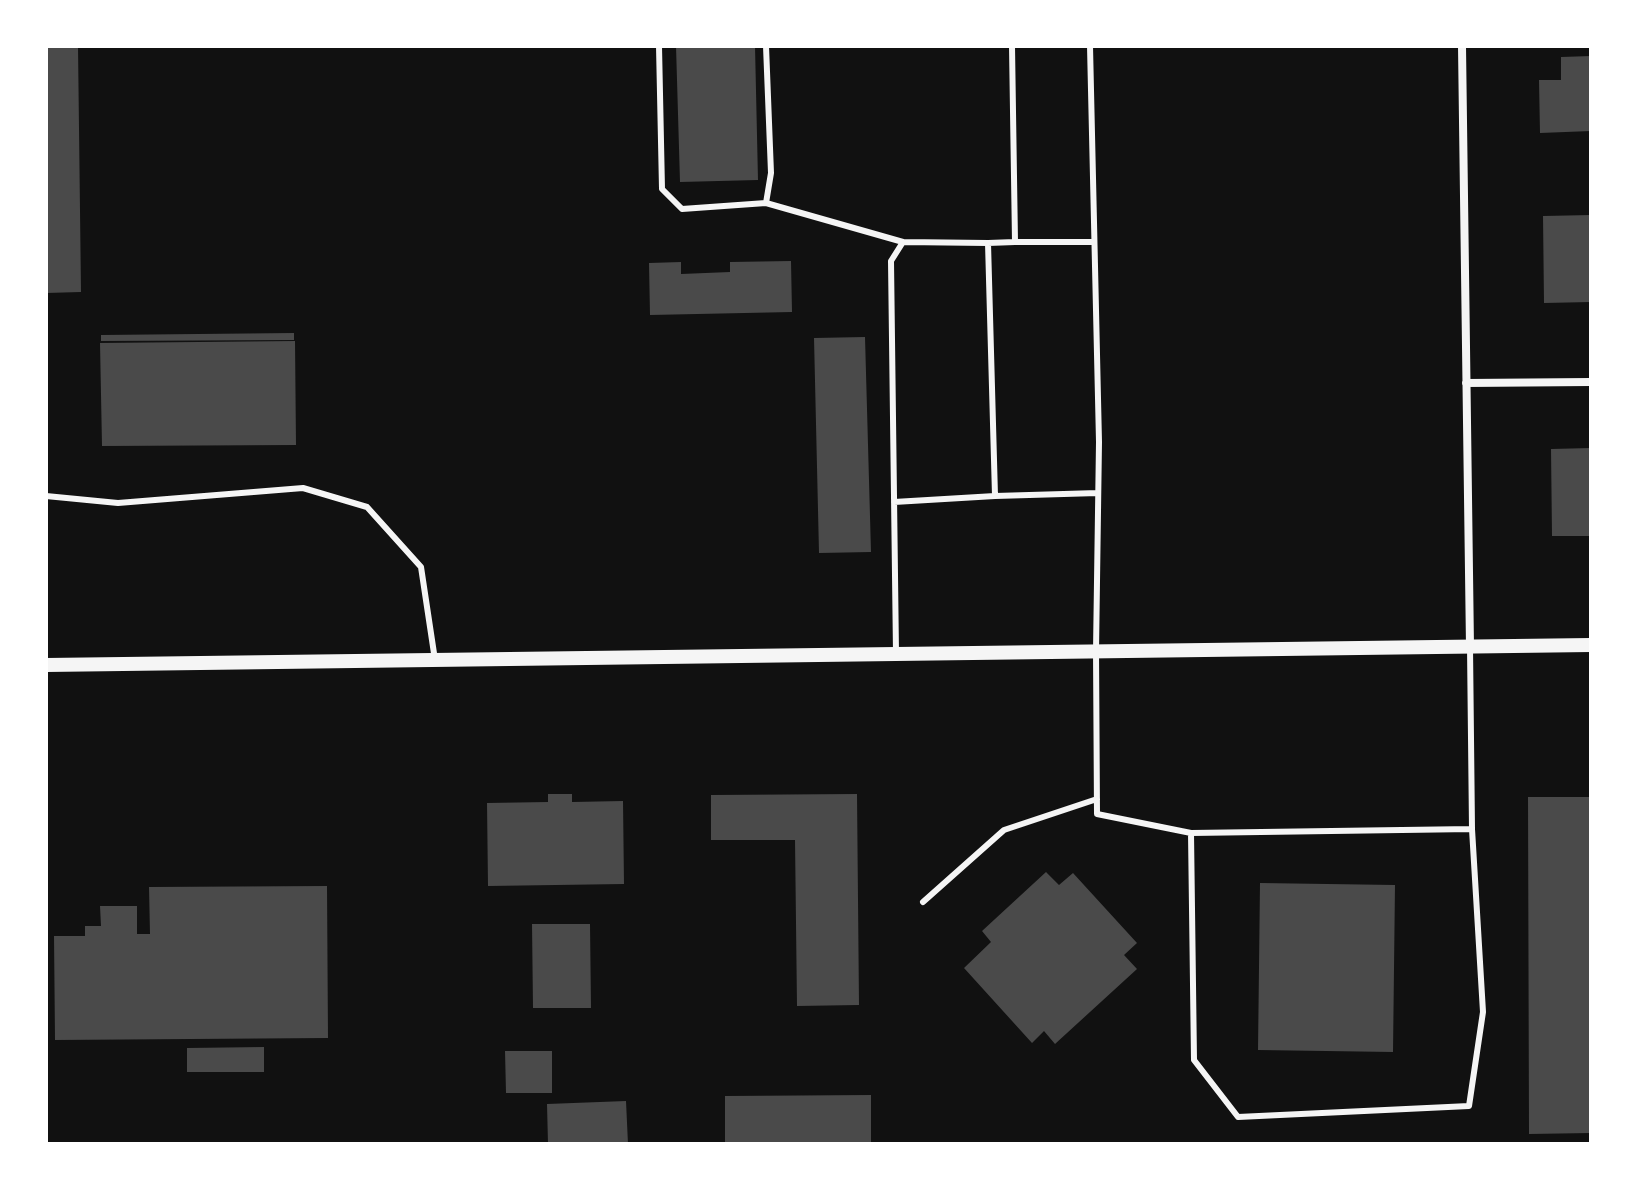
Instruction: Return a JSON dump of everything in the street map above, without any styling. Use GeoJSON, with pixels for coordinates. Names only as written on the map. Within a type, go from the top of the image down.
{"type":"FeatureCollection","features":[{"type":"Feature","properties":{"kind":"street"},"geometry":{"type":"LineString","coordinates":[[1462,46],[1470,647]]}},
{"type":"Feature","properties":{"kind":"street"},"geometry":{"type":"LineString","coordinates":[[1466,383],[1591,382]]}},
{"type":"Feature","properties":{"kind":"street"},"geometry":{"type":"LineString","coordinates":[[46,665],[1591,645]]}},
{"type":"Feature","properties":{"kind":"lane"},"geometry":{"type":"LineString","coordinates":[[659,46],[662,189],[682,209],[766,203],[903,242],[1094,242]]}},
{"type":"Feature","properties":{"kind":"lane"},"geometry":{"type":"LineString","coordinates":[[766,46],[771,173],[766,203]]}},
{"type":"Feature","properties":{"kind":"lane"},"geometry":{"type":"LineString","coordinates":[[1012,46],[1015,242]]}},
{"type":"Feature","properties":{"kind":"lane"},"geometry":{"type":"LineString","coordinates":[[1090,46],[1098,493],[1097,814],[1191,833],[1472,829]]}},
{"type":"Feature","properties":{"kind":"lane"},"geometry":{"type":"LineString","coordinates":[[896,654],[891,261],[903,242]]}},
{"type":"Feature","properties":{"kind":"lane"},"geometry":{"type":"LineString","coordinates":[[988,243],[995,496]]}},
{"type":"Feature","properties":{"kind":"lane"},"geometry":{"type":"LineString","coordinates":[[46,496],[118,503],[303,488],[367,507],[421,567],[435,660]]}},
{"type":"Feature","properties":{"kind":"lane"},"geometry":{"type":"LineString","coordinates":[[894,502],[1098,493]]}},
{"type":"Feature","properties":{"kind":"lane"},"geometry":{"type":"LineString","coordinates":[[1191,833],[1194,1060],[1238,1117],[1469,1106],[1483,1012],[1472,829],[1470,647]]}},
{"type":"Feature","properties":{"kind":"lane"},"geometry":{"type":"LineString","coordinates":[[923,902],[1004,830],[1097,799]]}},
{"type":"Feature","properties":{"kind":"building"},"geometry":{"type":"Polygon","coordinates":[[[46,46],[78,46],[81,292],[46,293],[46,46]]]}},
{"type":"Feature","properties":{"kind":"building"},"geometry":{"type":"Polygon","coordinates":[[[676,46],[755,46],[758,180],[680,182],[676,46]]]}},
{"type":"Feature","properties":{"kind":"building"},"geometry":{"type":"Polygon","coordinates":[[[1591,56],[1591,131],[1540,133],[1539,80],[1561,80],[1561,57],[1591,56]]]}},
{"type":"Feature","properties":{"kind":"building"},"geometry":{"type":"Polygon","coordinates":[[[1591,215],[1591,302],[1544,303],[1543,216],[1591,215]]]}},
{"type":"Feature","properties":{"kind":"building"},"geometry":{"type":"Polygon","coordinates":[[[791,261],[792,312],[650,315],[649,263],[681,262],[681,274],[730,272],[730,262],[791,261]]]}},
{"type":"Feature","properties":{"kind":"building"},"geometry":{"type":"Polygon","coordinates":[[[294,333],[294,340],[101,341],[101,335],[294,333]]]}},
{"type":"Feature","properties":{"kind":"building"},"geometry":{"type":"Polygon","coordinates":[[[865,337],[871,552],[819,553],[814,338],[865,337]]]}},
{"type":"Feature","properties":{"kind":"building"},"geometry":{"type":"Polygon","coordinates":[[[295,341],[296,445],[102,446],[100,343],[295,341]]]}},
{"type":"Feature","properties":{"kind":"building"},"geometry":{"type":"Polygon","coordinates":[[[1591,448],[1591,536],[1552,536],[1551,449],[1591,448]]]}},
{"type":"Feature","properties":{"kind":"building"},"geometry":{"type":"Polygon","coordinates":[[[548,794],[572,794],[572,802],[623,801],[624,884],[488,886],[487,803],[548,802],[548,794]]]}},
{"type":"Feature","properties":{"kind":"building"},"geometry":{"type":"Polygon","coordinates":[[[857,794],[859,1005],[797,1006],[795,840],[711,840],[711,795],[857,794]]]}},
{"type":"Feature","properties":{"kind":"building"},"geometry":{"type":"Polygon","coordinates":[[[1528,797],[1591,797],[1591,1133],[1529,1134],[1528,797]]]}},
{"type":"Feature","properties":{"kind":"building"},"geometry":{"type":"Polygon","coordinates":[[[1046,872],[1059,885],[1073,873],[1137,943],[1124,955],[1137,969],[1055,1044],[1044,1031],[1032,1043],[964,968],[991,942],[982,931],[1046,872]]]}},
{"type":"Feature","properties":{"kind":"building"},"geometry":{"type":"Polygon","coordinates":[[[1260,883],[1395,885],[1393,1052],[1258,1050],[1260,883]]]}},
{"type":"Feature","properties":{"kind":"building"},"geometry":{"type":"Polygon","coordinates":[[[327,886],[328,1038],[55,1040],[54,936],[85,936],[85,926],[101,926],[100,906],[137,906],[137,934],[150,934],[149,887],[327,886]]]}},
{"type":"Feature","properties":{"kind":"building"},"geometry":{"type":"Polygon","coordinates":[[[532,924],[590,924],[591,1008],[533,1008],[532,924]]]}},
{"type":"Feature","properties":{"kind":"building"},"geometry":{"type":"Polygon","coordinates":[[[264,1047],[264,1072],[187,1072],[187,1048],[264,1047]]]}},
{"type":"Feature","properties":{"kind":"building"},"geometry":{"type":"Polygon","coordinates":[[[505,1051],[552,1051],[552,1093],[506,1093],[505,1051]]]}},
{"type":"Feature","properties":{"kind":"building"},"geometry":{"type":"Polygon","coordinates":[[[871,1095],[871,1144],[725,1144],[725,1096],[871,1095]]]}},
{"type":"Feature","properties":{"kind":"building"},"geometry":{"type":"Polygon","coordinates":[[[626,1101],[628,1144],[548,1144],[547,1104],[626,1101]]]}}]}
